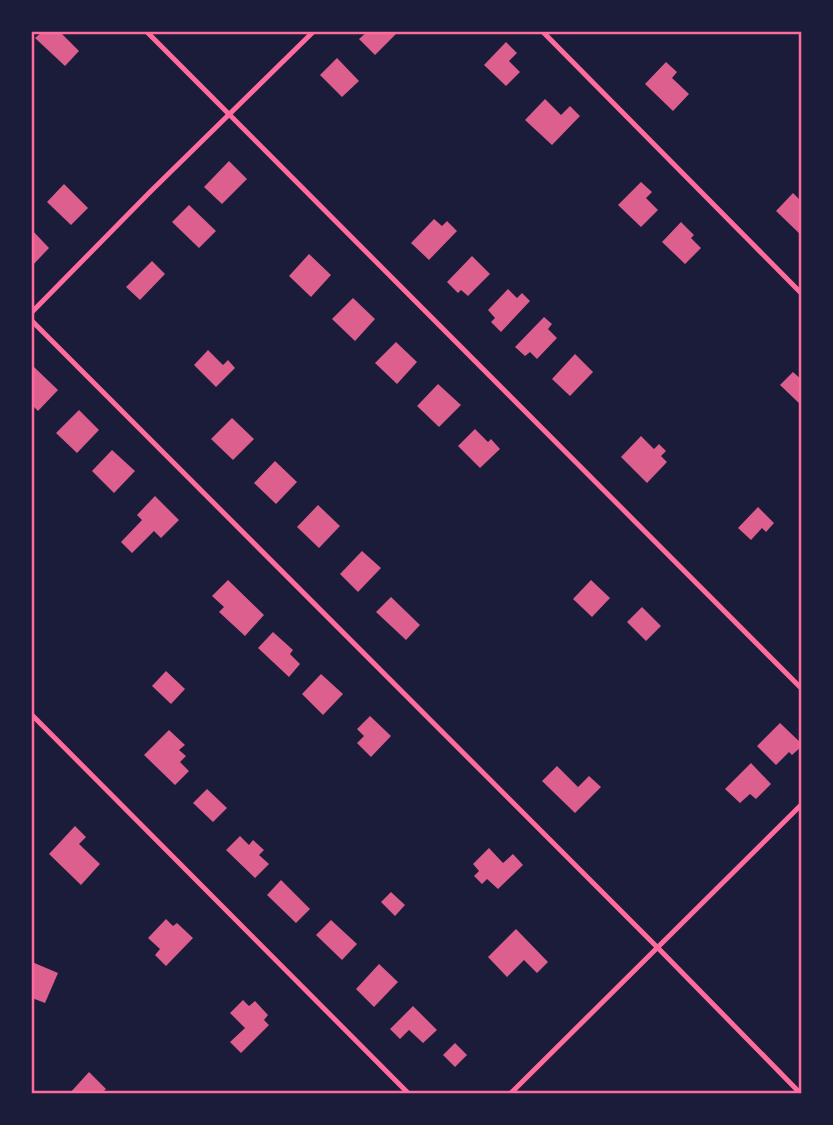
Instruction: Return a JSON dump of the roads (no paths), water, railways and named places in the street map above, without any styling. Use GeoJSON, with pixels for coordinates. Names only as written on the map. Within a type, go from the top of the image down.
{"type":"FeatureCollection","features":[{"type":"Feature","properties":{"kind":"street"},"geometry":{"type":"LineString","coordinates":[[147,32],[802,690]]}},
{"type":"Feature","properties":{"kind":"street"},"geometry":{"type":"LineString","coordinates":[[32,312],[313,32]]}},
{"type":"Feature","properties":{"kind":"street"},"geometry":{"type":"LineString","coordinates":[[543,32],[802,294]]}},
{"type":"Feature","properties":{"kind":"street"},"geometry":{"type":"LineString","coordinates":[[32,321],[802,1094]]}},
{"type":"Feature","properties":{"kind":"street"},"geometry":{"type":"LineString","coordinates":[[32,715],[409,1094]]}},
{"type":"Feature","properties":{"kind":"street"},"geometry":{"type":"LineString","coordinates":[[510,1094],[802,804]]}}]}
